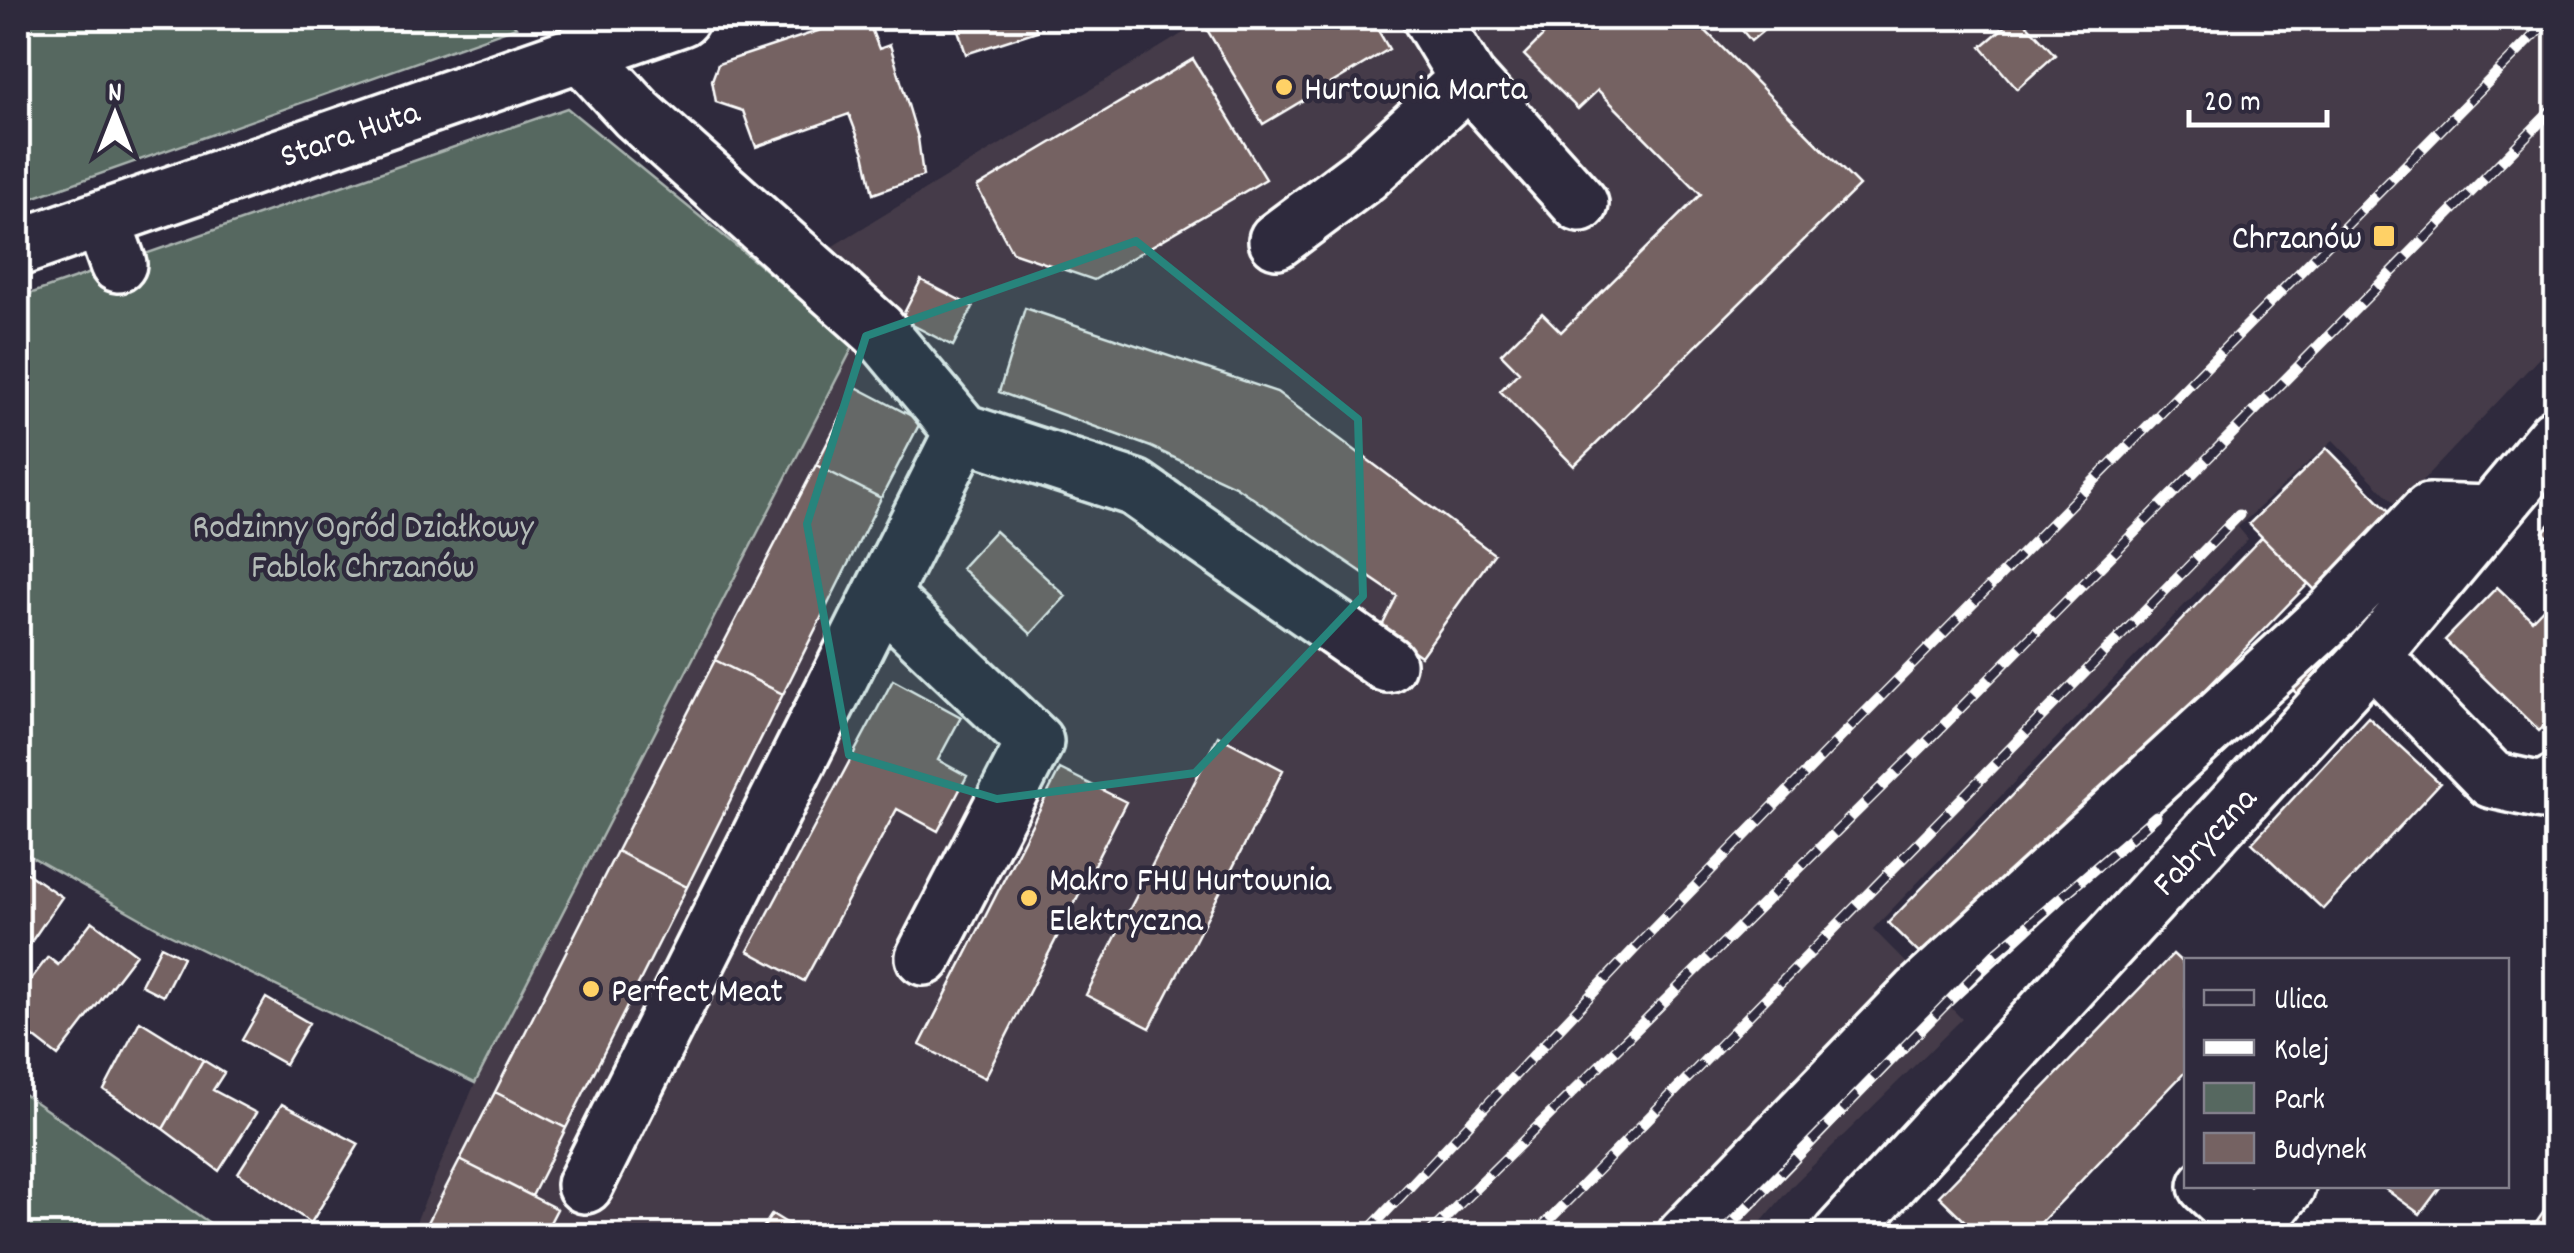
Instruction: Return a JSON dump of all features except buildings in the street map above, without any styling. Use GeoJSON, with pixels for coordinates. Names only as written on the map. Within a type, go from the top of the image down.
{"type":"FeatureCollection","features":[{"type":"Feature","properties":{"kind":"street","name":"Stara Huta"},"geometry":{"type":"LineString","coordinates":[[18,248],[110,242],[579,51],[680,18]]}},
{"type":"Feature","properties":{"kind":"street"},"geometry":{"type":"LineString","coordinates":[[1431,18],[1468,79],[1580,204]]}},
{"type":"Feature","properties":{"kind":"street"},"geometry":{"type":"LineString","coordinates":[[579,51],[637,114],[878,330],[964,432],[1135,488],[1386,664]]}},
{"type":"Feature","properties":{"kind":"street"},"geometry":{"type":"LineString","coordinates":[[1277,240],[1364,175],[1468,79]]}},
{"type":"Feature","properties":{"kind":"street"},"geometry":{"type":"LineString","coordinates":[[585,1186],[964,432]]}},
{"type":"Feature","properties":{"kind":"street","name":"Fabryczna"},"geometry":{"type":"LineString","coordinates":[[1840,1236],[2372,656],[2556,436]]}},
{"type":"Feature","properties":{"kind":"street"},"geometry":{"type":"LineString","coordinates":[[1685,1236],[1919,994],[2334,612],[2429,512],[2490,514]]}},
{"type":"Feature","properties":{"kind":"street"},"geometry":{"type":"LineString","coordinates":[[881,596],[1035,742],[924,958]]}},
{"type":"Feature","properties":{"kind":"street"},"geometry":{"type":"LineString","coordinates":[[2372,656],[2492,780],[2542,791],[2556,784]]}},
{"type":"Feature","properties":{"kind":"street"},"geometry":{"type":"LineString","coordinates":[[2210,1188],[2250,1232],[2285,1188]]}},
{"type":"Feature","properties":{"kind":"highlighted area"},"geometry":{"type":"Polygon","coordinates":[[[1136,241],[1358,419],[1363,596],[1195,773],[997,799],[849,755],[807,524],[866,336],[1136,241]]]}},
{"type":"Feature","properties":{"kind":"shaded area"},"geometry":{"type":"Polygon","coordinates":[[[1208,18],[2556,18],[2556,340],[2398,507],[2333,440],[2238,527],[2248,539],[1873,929],[1962,1019],[1794,1184],[1750,1235],[410,1236],[475,1083],[855,344],[777,280],[1208,18]]]}},
{"type":"Feature","properties":{"kind":"green space"},"geometry":{"type":"Polygon","coordinates":[[[18,18],[509,18],[516,27],[18,203],[18,18]]]}},
{"type":"Feature","properties":{"kind":"green space","name":"Rodzinny Ogród Działkowy Fablok Chrzanów"},"geometry":{"type":"Polygon","coordinates":[[[567,108],[855,343],[475,1083],[163,931],[18,849],[18,298],[567,108]]]}},
{"type":"Feature","properties":{"kind":"green space"},"geometry":{"type":"Polygon","coordinates":[[[18,1090],[227,1235],[18,1235],[18,1090]]]}},
{"type":"Feature","properties":{"kind":"railway"},"geometry":{"type":"LineString","coordinates":[[1363,1236],[1833,745],[2551,18]]}},
{"type":"Feature","properties":{"kind":"railway"},"geometry":{"type":"LineString","coordinates":[[1427,1236],[1932,737],[2556,106]]}},
{"type":"Feature","properties":{"kind":"railway"},"geometry":{"type":"LineString","coordinates":[[1533,1236],[2239,515]]}},
{"type":"Feature","properties":{"kind":"railway"},"geometry":{"type":"LineString","coordinates":[[1719,1236],[1995,954],[2156,816]]}},
{"type":"Feature","properties":{"kind":"place","name":"Hurtownia Marta"},"geometry":{"type":"Point","coordinates":[1284,87]}},
{"type":"Feature","properties":{"kind":"place","name":"Chrzanów"},"geometry":{"type":"Point","coordinates":[2384,236]}},
{"type":"Feature","properties":{"kind":"place","name":"Makro FHU Hurtownia Elektryczna"},"geometry":{"type":"Point","coordinates":[1029,898]}},
{"type":"Feature","properties":{"kind":"place","name":"Perfect Meat"},"geometry":{"type":"Point","coordinates":[591,989]}}]}
